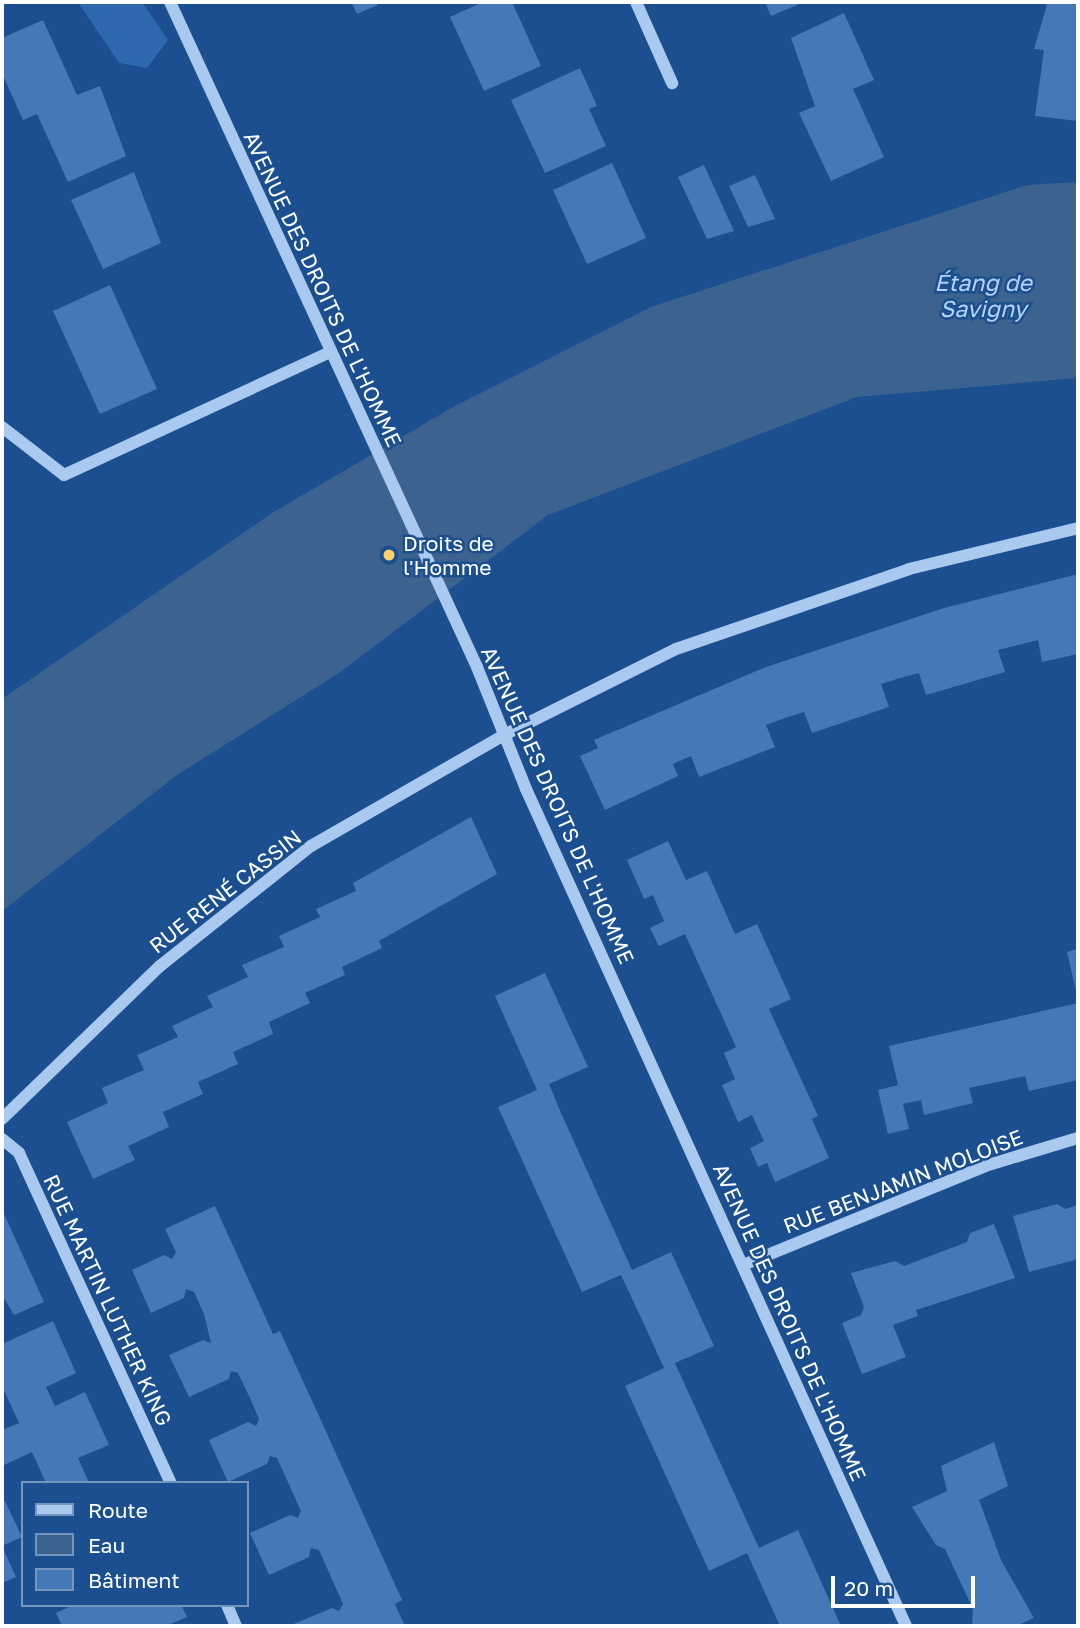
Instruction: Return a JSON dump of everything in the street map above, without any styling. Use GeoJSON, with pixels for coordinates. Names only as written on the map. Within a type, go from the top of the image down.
{"type":"FeatureCollection","features":[{"type":"Feature","properties":{"kind":"street","name":"AVENUE DES DROITS DE L'HOMME"},"geometry":{"type":"LineString","coordinates":[[170,2],[355,408],[477,667],[504,735],[906,1626]]}},
{"type":"Feature","properties":{"kind":"street"},"geometry":{"type":"LineString","coordinates":[[635,2],[672,83]]}},
{"type":"Feature","properties":{"kind":"street"},"geometry":{"type":"LineString","coordinates":[[2,426],[64,475],[330,352]]}},
{"type":"Feature","properties":{"kind":"street","name":"RUE RENÉ CASSIN"},"geometry":{"type":"LineString","coordinates":[[2,1119],[160,966],[311,846],[504,735],[676,649],[909,569],[1078,528]]}},
{"type":"Feature","properties":{"kind":"street","name":"RUE BENJAMIN MOLOISE"},"geometry":{"type":"LineString","coordinates":[[743,1265],[985,1166],[1078,1138]]}},
{"type":"Feature","properties":{"kind":"street","name":"RUE MARTIN LUTHER KING"},"geometry":{"type":"LineString","coordinates":[[2,1139],[19,1153],[169,1481]]}},
{"type":"Feature","properties":{"kind":"street"},"geometry":{"type":"LineString","coordinates":[[228,1607],[236,1626]]}},
{"type":"Feature","properties":{"kind":"shaded area"},"geometry":{"type":"Polygon","coordinates":[[[78,2],[142,2],[168,40],[147,68],[119,63],[78,2]]]}},
{"type":"Feature","properties":{"kind":"water","name":"Étang de Savigny"},"geometry":{"type":"Polygon","coordinates":[[[1078,182],[1078,378],[857,397],[548,515],[339,673],[177,775],[2,911],[2,699],[272,513],[453,407],[651,307],[1027,185],[1078,182]]]}},
{"type":"Feature","properties":{"kind":"building"},"geometry":{"type":"Polygon","coordinates":[[[351,2],[376,2],[378,5],[357,14],[351,2]]]}},
{"type":"Feature","properties":{"kind":"building"},"geometry":{"type":"Polygon","coordinates":[[[483,2],[512,2],[541,66],[484,91],[450,17],[483,2]]]}},
{"type":"Feature","properties":{"kind":"building"},"geometry":{"type":"Polygon","coordinates":[[[765,2],[804,2],[771,16],[765,2]]]}},
{"type":"Feature","properties":{"kind":"building"},"geometry":{"type":"Polygon","coordinates":[[[1039,2],[1078,2],[1078,121],[1035,116],[1044,50],[1034,49],[1047,5],[1039,2]]]}},
{"type":"Feature","properties":{"kind":"building"},"geometry":{"type":"Polygon","coordinates":[[[844,13],[874,80],[853,89],[884,157],[831,181],[799,113],[815,106],[791,38],[844,13]]]}},
{"type":"Feature","properties":{"kind":"building"},"geometry":{"type":"Polygon","coordinates":[[[43,20],[77,95],[100,86],[126,156],[68,182],[37,114],[23,120],[2,73],[2,38],[43,20]]]}},
{"type":"Feature","properties":{"kind":"building"},"geometry":{"type":"Polygon","coordinates":[[[580,68],[597,106],[589,109],[606,146],[545,173],[511,100],[580,68]]]}},
{"type":"Feature","properties":{"kind":"building"},"geometry":{"type":"Polygon","coordinates":[[[612,163],[646,238],[587,264],[553,190],[612,163]]]}},
{"type":"Feature","properties":{"kind":"building"},"geometry":{"type":"Polygon","coordinates":[[[704,165],[734,231],[707,239],[678,177],[704,165]]]}},
{"type":"Feature","properties":{"kind":"building"},"geometry":{"type":"Polygon","coordinates":[[[134,172],[161,243],[103,269],[71,200],[134,172]]]}},
{"type":"Feature","properties":{"kind":"building"},"geometry":{"type":"Polygon","coordinates":[[[755,175],[775,219],[748,227],[729,186],[755,175]]]}},
{"type":"Feature","properties":{"kind":"building"},"geometry":{"type":"Polygon","coordinates":[[[110,285],[157,389],[100,414],[53,311],[110,285]]]}},
{"type":"Feature","properties":{"kind":"building"},"geometry":{"type":"Polygon","coordinates":[[[1078,574],[1078,654],[1042,662],[1038,640],[998,650],[1005,672],[926,695],[919,673],[881,684],[889,707],[812,733],[804,712],[785,718],[766,725],[775,747],[699,777],[691,756],[673,764],[678,776],[605,810],[580,756],[598,748],[594,740],[766,667],[944,608],[1078,574]]]}},
{"type":"Feature","properties":{"kind":"building"},"geometry":{"type":"Polygon","coordinates":[[[471,817],[497,874],[379,941],[382,948],[342,967],[345,975],[305,993],[310,1003],[269,1022],[273,1034],[233,1052],[238,1064],[198,1082],[203,1094],[163,1112],[169,1127],[128,1146],[135,1160],[93,1179],[67,1122],[108,1103],[102,1088],[144,1070],[137,1055],[178,1037],[172,1026],[213,1007],[207,996],[248,977],[242,965],[284,947],[279,936],[320,917],[316,909],[356,891],[353,883],[471,817]]]}},
{"type":"Feature","properties":{"kind":"building"},"geometry":{"type":"Polygon","coordinates":[[[668,841],[686,880],[707,871],[735,934],[757,924],[791,999],[769,1009],[818,1116],[812,1119],[829,1158],[775,1182],[767,1163],[758,1167],[750,1148],[764,1141],[752,1115],[738,1122],[722,1085],[735,1079],[724,1053],[736,1047],[685,934],[659,946],[650,928],[664,921],[653,895],[644,899],[627,860],[668,841]]]}},
{"type":"Feature","properties":{"kind":"building"},"geometry":{"type":"Polygon","coordinates":[[[1078,949],[1078,995],[1077,995],[1067,952],[1078,949]]]}},
{"type":"Feature","properties":{"kind":"building"},"geometry":{"type":"Polygon","coordinates":[[[545,973],[588,1067],[549,1084],[632,1270],[671,1252],[714,1346],[675,1363],[759,1548],[798,1530],[840,1624],[780,1626],[747,1553],[709,1571],[625,1386],[664,1368],[621,1275],[582,1292],[498,1107],[537,1090],[495,996],[545,973]]]}},
{"type":"Feature","properties":{"kind":"building"},"geometry":{"type":"Polygon","coordinates":[[[1078,1003],[1078,1080],[1029,1091],[1025,1076],[969,1088],[973,1103],[924,1115],[921,1100],[903,1104],[909,1129],[888,1134],[878,1090],[898,1085],[889,1046],[1078,1003]]]}},
{"type":"Feature","properties":{"kind":"building"},"geometry":{"type":"Polygon","coordinates":[[[1057,1204],[1065,1209],[1078,1205],[1078,1253],[1075,1260],[1029,1272],[1013,1216],[1057,1204]]]}},
{"type":"Feature","properties":{"kind":"building"},"geometry":{"type":"Polygon","coordinates":[[[215,1206],[273,1334],[280,1331],[319,1416],[402,1600],[395,1604],[405,1626],[289,1626],[332,1608],[339,1611],[343,1604],[319,1550],[311,1548],[309,1557],[269,1575],[250,1533],[290,1515],[298,1518],[301,1511],[277,1458],[270,1456],[267,1464],[228,1481],[209,1440],[248,1422],[256,1426],[259,1419],[238,1373],[231,1371],[229,1379],[189,1397],[169,1355],[203,1340],[211,1343],[204,1314],[194,1292],[186,1289],[184,1298],[151,1313],[132,1270],[164,1255],[172,1259],[176,1252],[165,1229],[215,1206]]]}},
{"type":"Feature","properties":{"kind":"building"},"geometry":{"type":"Polygon","coordinates":[[[4,1214],[44,1302],[14,1315],[2,1295],[4,1214]]]}},
{"type":"Feature","properties":{"kind":"building"},"geometry":{"type":"Polygon","coordinates":[[[994,1224],[1015,1278],[916,1310],[918,1316],[893,1325],[906,1357],[862,1374],[842,1323],[861,1315],[864,1307],[851,1273],[895,1261],[904,1266],[967,1242],[970,1233],[994,1224]]]}},
{"type":"Feature","properties":{"kind":"building"},"geometry":{"type":"Polygon","coordinates":[[[53,1321],[76,1373],[46,1387],[55,1406],[85,1392],[109,1445],[78,1458],[88,1481],[45,1481],[32,1452],[2,1466],[2,1430],[19,1423],[2,1386],[2,1344],[53,1321]]]}},
{"type":"Feature","properties":{"kind":"building"},"geometry":{"type":"Polygon","coordinates":[[[994,1442],[1008,1486],[979,1500],[1001,1560],[1034,1618],[1016,1626],[972,1626],[973,1609],[945,1549],[936,1545],[912,1507],[947,1491],[941,1466],[994,1442]]]}},
{"type":"Feature","properties":{"kind":"building"},"geometry":{"type":"Polygon","coordinates":[[[5,1501],[21,1535],[21,1537],[2,1546],[2,1503],[5,1501]]]}},
{"type":"Feature","properties":{"kind":"building"},"geometry":{"type":"Polygon","coordinates":[[[2,1546],[16,1577],[2,1583],[2,1546]]]}},
{"type":"Feature","properties":{"kind":"building"},"geometry":{"type":"Polygon","coordinates":[[[70,1607],[182,1607],[187,1617],[166,1626],[62,1626],[56,1613],[70,1607]]]}},
{"type":"Feature","properties":{"kind":"place","name":"Droits de l'Homme"},"geometry":{"type":"Point","coordinates":[389,555]}}]}
